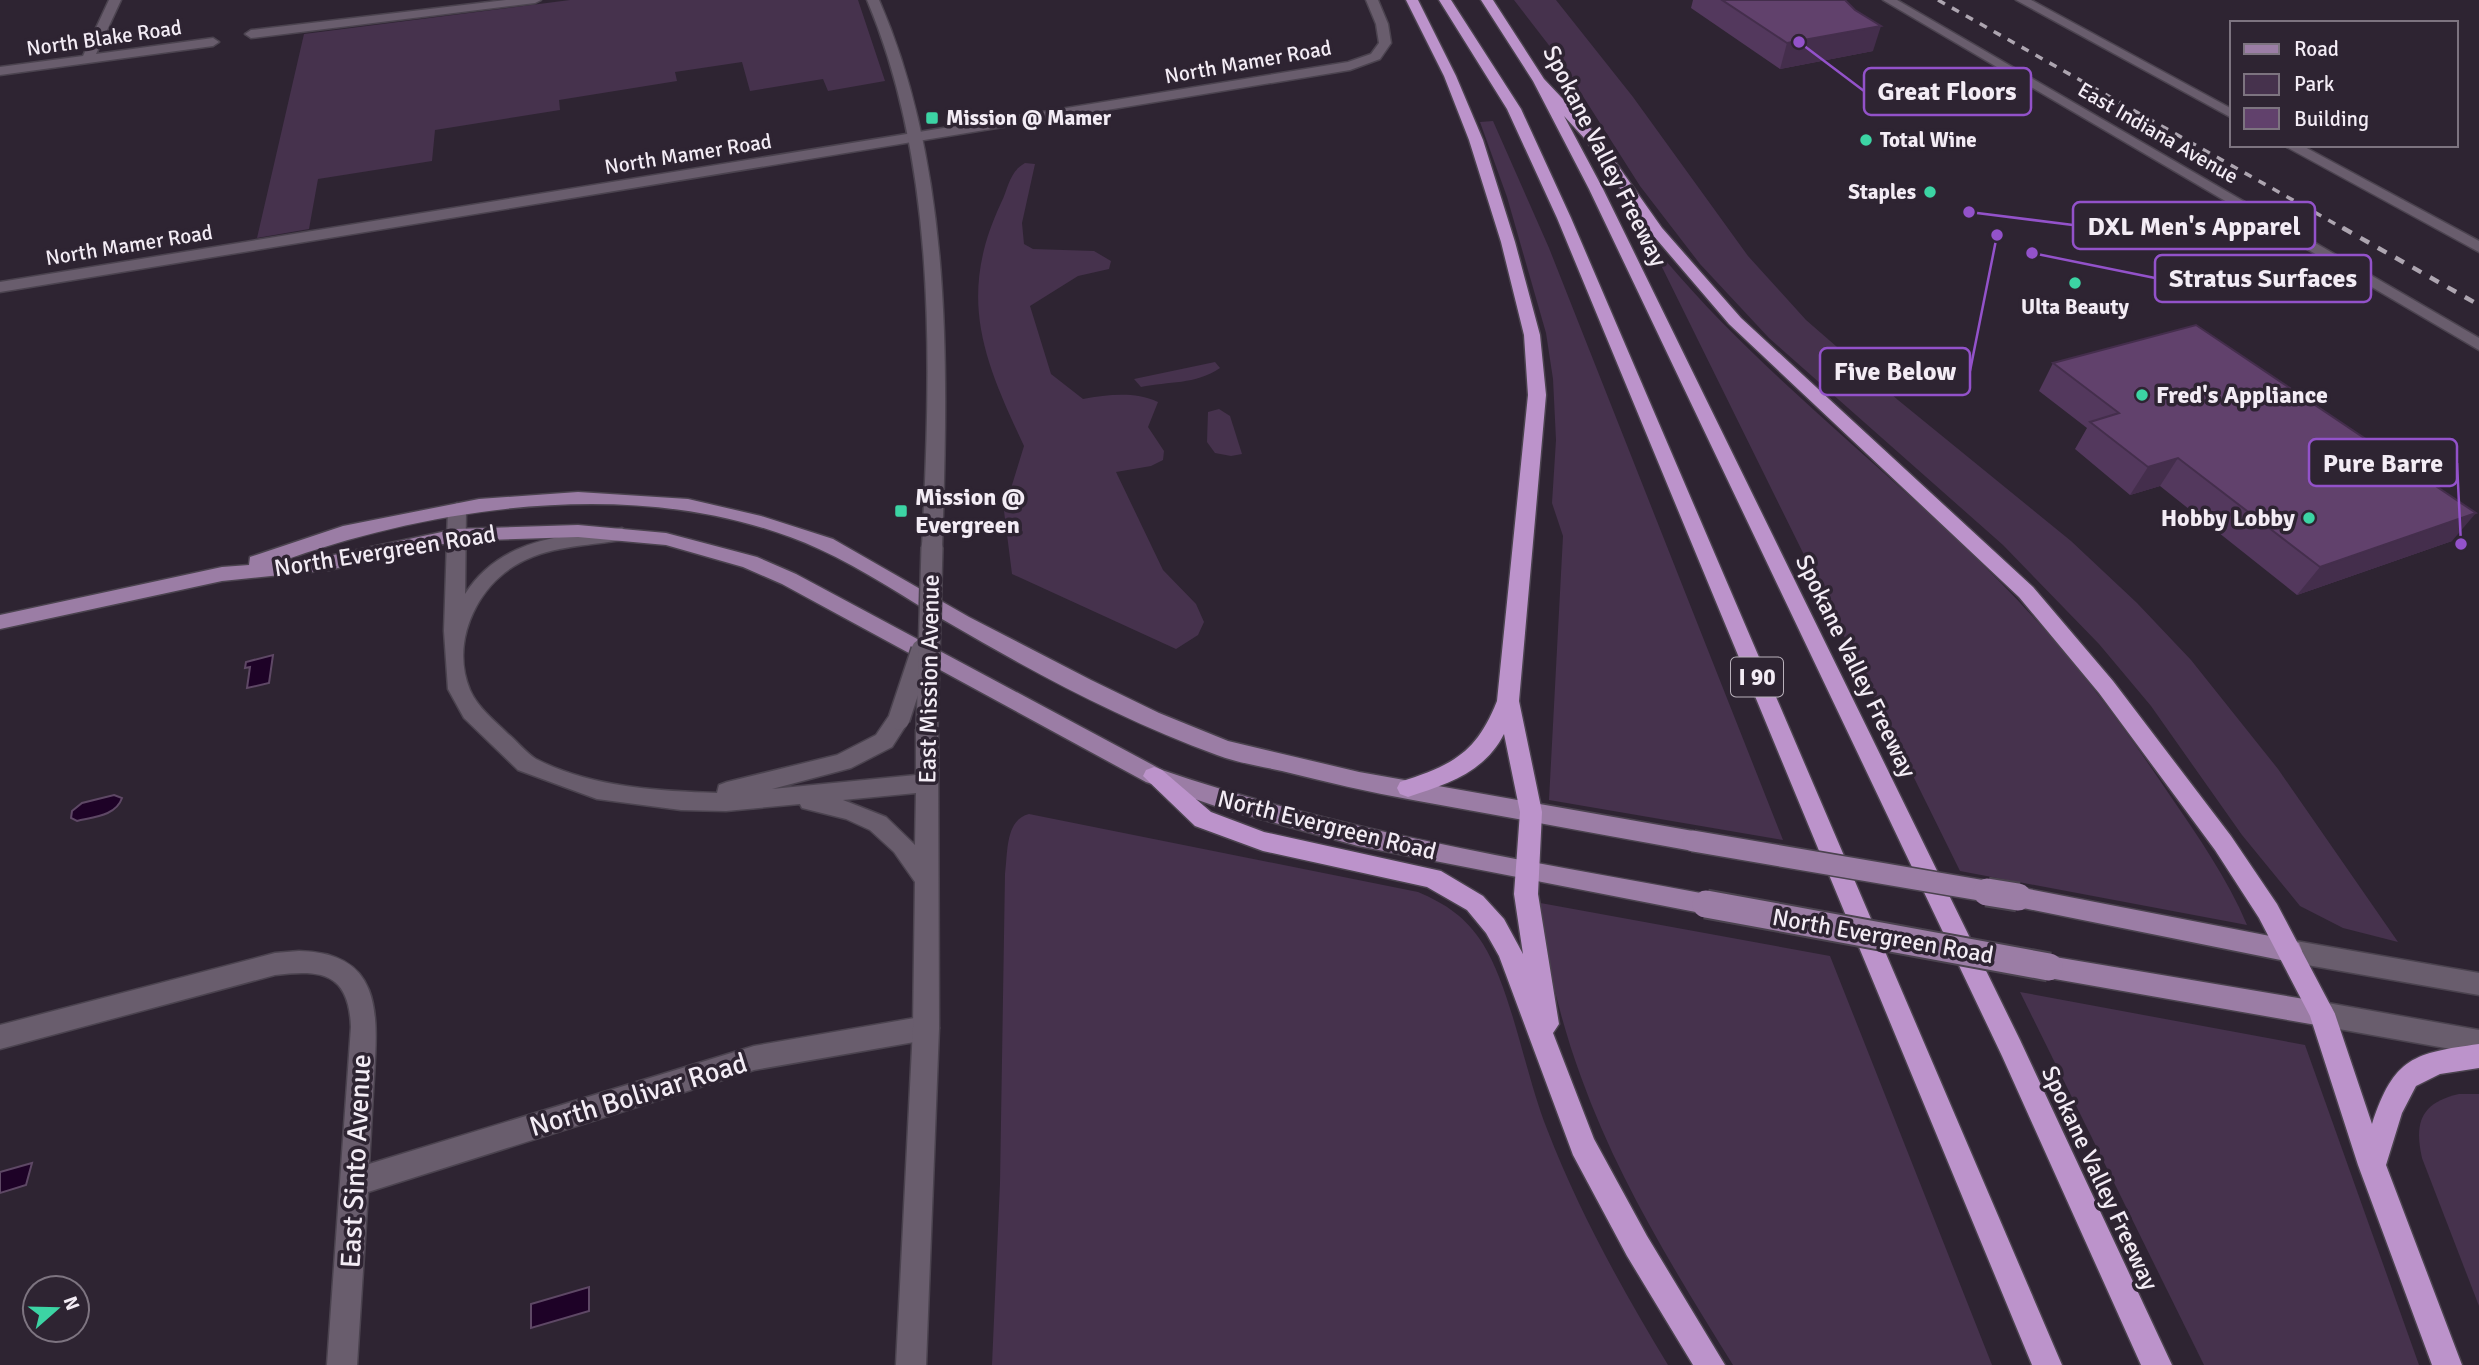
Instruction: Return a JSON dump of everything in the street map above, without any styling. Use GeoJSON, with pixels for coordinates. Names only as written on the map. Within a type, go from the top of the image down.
{"type":"FeatureCollection","features":[{"type":"Feature","properties":{"kind":"highway"},"geometry":{"type":"LineString","coordinates":[[1408,789],[1447,775],[1478,757],[1497,732],[1508,701],[1537,395],[1532,335],[1508,242],[1473,132],[1450,76],[1412,0]]}},
{"type":"Feature","properties":{"kind":"highway","name":"I 90"},"geometry":{"type":"LineString","coordinates":[[1445,0],[1514,109],[1564,218],[2047,1365]]}},
{"type":"Feature","properties":{"kind":"highway","name":"Spokane Valley Freeway"},"geometry":{"type":"LineString","coordinates":[[1487,0],[1539,81],[1602,201],[2005,1035],[2157,1365]]}},
{"type":"Feature","properties":{"kind":"highway"},"geometry":{"type":"LineString","coordinates":[[1539,81],[1590,136],[1657,231],[1735,321],[1997,562],[2062,633],[2223,843],[2290,950],[2322,1014],[2372,1165],[2447,1365]]}},
{"type":"Feature","properties":{"kind":"highway"},"geometry":{"type":"LineString","coordinates":[[1508,701],[1531,812],[1528,925],[1555,1074]]}},
{"type":"Feature","properties":{"kind":"highway"},"geometry":{"type":"LineString","coordinates":[[1154,776],[1203,819],[1263,841],[1433,878],[1475,903],[1495,926],[1510,953],[1583,1146],[1637,1246],[1710,1365]]}},
{"type":"Feature","properties":{"kind":"highway"},"geometry":{"type":"LineString","coordinates":[[2372,1165],[2390,1109],[2407,1077],[2437,1062],[2479,1056]]}},
{"type":"Feature","properties":{"kind":"main road","name":"North Evergreen Road"},"geometry":{"type":"LineString","coordinates":[[1,625],[222,574],[343,531],[457,509],[579,498],[632,499],[688,505],[754,520],[826,544],[962,622],[1084,686],[1224,749],[1282,764],[1408,789],[2018,897],[2290,950]]}},
{"type":"Feature","properties":{"kind":"main road","name":"North Evergreen Road"},"geometry":{"type":"LineString","coordinates":[[222,574],[329,563],[456,535],[578,531],[666,539],[750,562],[789,579],[1154,776],[1192,791],[1394,846],[2049,967],[2322,1014]]}},
{"type":"Feature","properties":{"kind":"street"},"geometry":{"type":"LineString","coordinates":[[88,59],[115,0]]}},
{"type":"Feature","properties":{"kind":"street"},"geometry":{"type":"LineString","coordinates":[[251,34],[535,0]]}},
{"type":"Feature","properties":{"kind":"street","name":"East Mission Avenue"},"geometry":{"type":"LineString","coordinates":[[873,0],[887,30],[914,138],[931,255],[937,346],[926,783],[926,1028],[911,1365]]}},
{"type":"Feature","properties":{"kind":"street","name":"North Mamer Road"},"geometry":{"type":"LineString","coordinates":[[0,287],[1301,75],[1366,62],[1381,55],[1386,39],[1372,0]]}},
{"type":"Feature","properties":{"kind":"street","name":"East Indiana Avenue"},"geometry":{"type":"LineString","coordinates":[[1889,0],[2479,345]]}},
{"type":"Feature","properties":{"kind":"street"},"geometry":{"type":"LineString","coordinates":[[2022,0],[2230,113]]}},
{"type":"Feature","properties":{"kind":"street","name":"North Blake Road"},"geometry":{"type":"LineString","coordinates":[[0,72],[213,42]]}},
{"type":"Feature","properties":{"kind":"street"},"geometry":{"type":"LineString","coordinates":[[2294,147],[2479,247]]}},
{"type":"Feature","properties":{"kind":"street"},"geometry":{"type":"LineString","coordinates":[[457,509],[454,631],[459,690],[472,712],[526,764],[597,790],[681,802],[726,802],[926,783]]}},
{"type":"Feature","properties":{"kind":"street"},"geometry":{"type":"LineString","coordinates":[[454,631],[477,591],[505,562],[536,549],[625,534]]}},
{"type":"Feature","properties":{"kind":"street"},"geometry":{"type":"LineString","coordinates":[[681,802],[842,762],[884,741],[900,719],[929,628]]}},
{"type":"Feature","properties":{"kind":"street"},"geometry":{"type":"LineString","coordinates":[[781,797],[836,806],[869,817],[904,845],[925,878]]}},
{"type":"Feature","properties":{"kind":"street","name":"North Evergreen Road"},"geometry":{"type":"LineString","coordinates":[[2290,950],[2479,984]]}},
{"type":"Feature","properties":{"kind":"street","name":"East Sinto Avenue"},"geometry":{"type":"LineString","coordinates":[[0,1037],[275,964],[307,960],[334,967],[359,993],[362,1022],[355,1182],[342,1365]]}},
{"type":"Feature","properties":{"kind":"street","name":"North Evergreen Road"},"geometry":{"type":"LineString","coordinates":[[2322,1014],[2479,1042]]}},
{"type":"Feature","properties":{"kind":"street","name":"North Bolivar Road"},"geometry":{"type":"LineString","coordinates":[[355,1182],[754,1058],[926,1028]]}},
{"type":"Feature","properties":{"kind":"green space"},"geometry":{"type":"Polygon","coordinates":[[[570,0],[858,0],[885,81],[828,91],[823,79],[750,91],[742,62],[675,72],[677,81],[559,100],[560,110],[435,130],[432,161],[318,179],[309,229],[257,238],[304,34],[570,0]]]}},
{"type":"Feature","properties":{"kind":"green space"},"geometry":{"type":"Polygon","coordinates":[[[1514,0],[1556,0],[1633,97],[1748,256],[1806,320],[1898,400],[2071,541],[2137,603],[2191,660],[2278,769],[2398,942],[2343,928],[2300,906],[2242,835],[2151,706],[2099,644],[2003,545],[1769,338],[1700,264],[1640,186],[1558,57],[1514,0]]]}},
{"type":"Feature","properties":{"kind":"green space"},"geometry":{"type":"Polygon","coordinates":[[[1493,121],[1549,248],[1783,840],[1549,800],[1563,536],[1552,503],[1556,440],[1553,379],[1546,333],[1507,197],[1480,122],[1493,121]]]}},
{"type":"Feature","properties":{"kind":"green space"},"geometry":{"type":"Polygon","coordinates":[[[1025,163],[1035,164],[1022,223],[1024,244],[1033,249],[1094,251],[1111,261],[1109,269],[1078,276],[1030,306],[1051,374],[1083,399],[1130,395],[1158,402],[1148,427],[1164,451],[1163,460],[1151,466],[1116,472],[1163,570],[1196,604],[1204,622],[1198,635],[1176,649],[1012,574],[1004,511],[1024,446],[987,355],[978,298],[980,268],[988,237],[1012,175],[1025,163]]]}},
{"type":"Feature","properties":{"kind":"green space"},"geometry":{"type":"Polygon","coordinates":[[[1659,261],[1666,261],[1746,346],[1959,542],[2047,632],[2090,684],[2150,766],[2211,858],[2247,925],[1960,871],[1659,261]]]}},
{"type":"Feature","properties":{"kind":"green space"},"geometry":{"type":"Polygon","coordinates":[[[1215,362],[1220,368],[1191,380],[1141,387],[1134,379],[1215,362]]]}},
{"type":"Feature","properties":{"kind":"green space"},"geometry":{"type":"Polygon","coordinates":[[[1219,409],[1230,416],[1242,454],[1231,456],[1215,453],[1207,442],[1208,412],[1219,409]]]}},
{"type":"Feature","properties":{"kind":"green space"},"geometry":{"type":"Polygon","coordinates":[[[1029,814],[1418,892],[1438,901],[1462,919],[1483,944],[1493,963],[1510,1009],[1539,1107],[1573,1190],[1618,1279],[1668,1365],[992,1365],[1000,1183],[1005,874],[1012,830],[1021,817],[1029,814]]]}},
{"type":"Feature","properties":{"kind":"green space"},"geometry":{"type":"Polygon","coordinates":[[[1535,902],[1830,956],[1992,1365],[1733,1365],[1690,1296],[1612,1153],[1573,1056],[1549,968],[1535,902]]]}},
{"type":"Feature","properties":{"kind":"green space"},"geometry":{"type":"Polygon","coordinates":[[[2020,992],[2305,1045],[2419,1365],[2204,1365],[2020,992]]]}},
{"type":"Feature","properties":{"kind":"green space"},"geometry":{"type":"Polygon","coordinates":[[[2459,1094],[2479,1094],[2479,1306],[2422,1158],[2420,1145],[2420,1124],[2428,1109],[2459,1094]]]}},
{"type":"Feature","properties":{"kind":"shaded area"},"geometry":{"type":"Polygon","coordinates":[[[273,655],[269,683],[247,688],[250,667],[245,668],[246,662],[273,655]]]}},
{"type":"Feature","properties":{"kind":"shaded area"},"geometry":{"type":"Polygon","coordinates":[[[114,795],[122,798],[115,809],[97,817],[77,821],[71,818],[72,811],[82,803],[114,795]]]}},
{"type":"Feature","properties":{"kind":"shaded area"},"geometry":{"type":"Polygon","coordinates":[[[32,1163],[26,1185],[0,1193],[0,1172],[32,1163]]]}},
{"type":"Feature","properties":{"kind":"shaded area"},"geometry":{"type":"Polygon","coordinates":[[[589,1287],[589,1311],[531,1328],[531,1304],[589,1287]]]}},
{"type":"Feature","properties":{"kind":"building"},"geometry":{"type":"Polygon","coordinates":[[[1722,0],[1845,0],[1855,10],[1881,26],[1787,43],[1722,0]]]}},
{"type":"Feature","properties":{"kind":"building"},"geometry":{"type":"Polygon","coordinates":[[[2196,325],[2476,513],[2320,567],[2178,458],[2148,467],[2090,422],[2119,413],[2053,363],[2196,325]]]}},
{"type":"Feature","properties":{"kind":"railway"},"geometry":{"type":"LineString","coordinates":[[1938,0],[2346,230]]}},
{"type":"Feature","properties":{"kind":"railway"},"geometry":{"type":"LineString","coordinates":[[2343,228],[2479,305]]}},
{"type":"Feature","properties":{"kind":"place","name":"Great Floors"},"geometry":{"type":"Point","coordinates":[1799,42]}},
{"type":"Feature","properties":{"kind":"place","name":"Mission @ Mamer"},"geometry":{"type":"Point","coordinates":[932,118]}},
{"type":"Feature","properties":{"kind":"place","name":"Total Wine"},"geometry":{"type":"Point","coordinates":[1866,140]}},
{"type":"Feature","properties":{"kind":"place","name":"Staples"},"geometry":{"type":"Point","coordinates":[1930,192]}},
{"type":"Feature","properties":{"kind":"place","name":"DXL Men's Apparel"},"geometry":{"type":"Point","coordinates":[1969,212]}},
{"type":"Feature","properties":{"kind":"place","name":"Five Below"},"geometry":{"type":"Point","coordinates":[1997,235]}},
{"type":"Feature","properties":{"kind":"place","name":"Stratus Surfaces"},"geometry":{"type":"Point","coordinates":[2032,253]}},
{"type":"Feature","properties":{"kind":"place","name":"Ulta Beauty"},"geometry":{"type":"Point","coordinates":[2075,283]}},
{"type":"Feature","properties":{"kind":"place","name":"Fred's Appliance"},"geometry":{"type":"Point","coordinates":[2142,395]}},
{"type":"Feature","properties":{"kind":"place","name":"Mission @ Evergreen"},"geometry":{"type":"Point","coordinates":[901,511]}},
{"type":"Feature","properties":{"kind":"place","name":"Hobby Lobby"},"geometry":{"type":"Point","coordinates":[2309,518]}},
{"type":"Feature","properties":{"kind":"place","name":"Pure Barre"},"geometry":{"type":"Point","coordinates":[2461,544]}}]}
